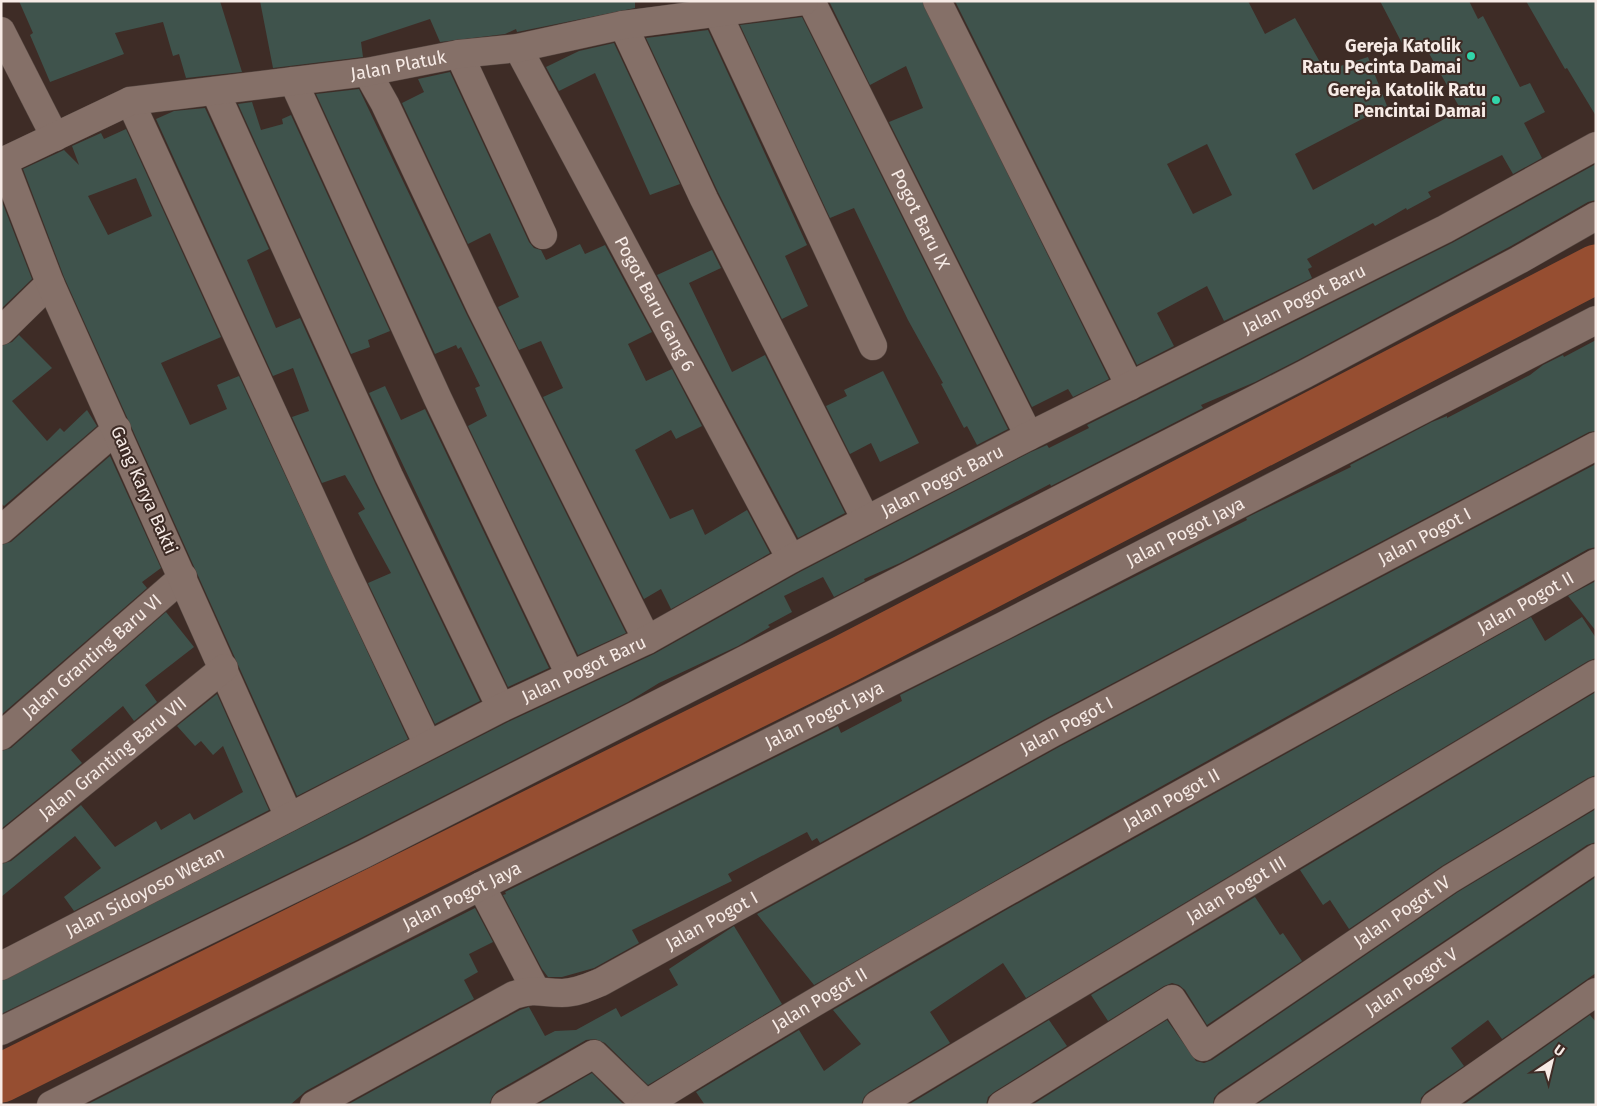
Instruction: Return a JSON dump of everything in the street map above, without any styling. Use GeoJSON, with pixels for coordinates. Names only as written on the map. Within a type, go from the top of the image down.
{"type":"FeatureCollection","features":[{"type":"Feature","properties":{"kind":"street","name":"Jalan Platuk"},"geometry":{"type":"LineString","coordinates":[[4,163],[130,101],[367,72],[459,54],[518,48],[623,25],[804,1]]}},
{"type":"Feature","properties":{"kind":"street","name":"Pogot Baru IX"},"geometry":{"type":"LineString","coordinates":[[811,1],[1029,436]]}},
{"type":"Feature","properties":{"kind":"street"},"geometry":{"type":"LineString","coordinates":[[937,1],[1130,386]]}},
{"type":"Feature","properties":{"kind":"street"},"geometry":{"type":"LineString","coordinates":[[717,12],[873,346]]}},
{"type":"Feature","properties":{"kind":"street"},"geometry":{"type":"LineString","coordinates":[[623,25],[704,199],[866,520]]}},
{"type":"Feature","properties":{"kind":"street"},"geometry":{"type":"LineString","coordinates":[[1,31],[55,137]]}},
{"type":"Feature","properties":{"kind":"street","name":"Pogot Baru Gang 6"},"geometry":{"type":"LineString","coordinates":[[518,48],[791,559]]}},
{"type":"Feature","properties":{"kind":"street"},"geometry":{"type":"LineString","coordinates":[[459,54],[542,235]]}},
{"type":"Feature","properties":{"kind":"street"},"geometry":{"type":"LineString","coordinates":[[367,72],[385,104],[481,308],[647,640]]}},
{"type":"Feature","properties":{"kind":"street"},"geometry":{"type":"LineString","coordinates":[[294,81],[438,399],[570,675]]}},
{"type":"Feature","properties":{"kind":"street"},"geometry":{"type":"LineString","coordinates":[[215,90],[389,476],[501,708]]}},
{"type":"Feature","properties":{"kind":"street"},"geometry":{"type":"LineString","coordinates":[[130,101],[339,557],[428,745]]}},
{"type":"Feature","properties":{"kind":"street","name":"Jalan Pogot Baru"},"geometry":{"type":"LineString","coordinates":[[289,817],[501,708],[647,640],[791,559],[1029,436],[1445,229],[1596,146]]}},
{"type":"Feature","properties":{"kind":"street","name":"Gang Karya Bakti"},"geometry":{"type":"LineString","coordinates":[[4,163],[10,206],[50,282],[184,577],[289,817]]}},
{"type":"Feature","properties":{"kind":"street"},"geometry":{"type":"LineString","coordinates":[[1,1030],[364,854],[1269,392],[1519,260],[1596,216]]}},
{"type":"Feature","properties":{"kind":"street"},"geometry":{"type":"LineString","coordinates":[[1,331],[50,282]]}},
{"type":"Feature","properties":{"kind":"street","name":"Jalan Pogot Jaya"},"geometry":{"type":"LineString","coordinates":[[51,1105],[481,886],[1003,626],[1596,320]]}},
{"type":"Feature","properties":{"kind":"street"},"geometry":{"type":"LineString","coordinates":[[1,530],[117,429]]}},
{"type":"Feature","properties":{"kind":"street","name":"Jalan Pogot I"},"geometry":{"type":"LineString","coordinates":[[535,990],[562,993],[579,990],[602,982],[1052,733],[1596,446]]}},
{"type":"Feature","properties":{"kind":"street","name":"Jalan Pogot II"},"geometry":{"type":"LineString","coordinates":[[646,1104],[750,1040],[1158,805],[1394,677],[1596,563]]}},
{"type":"Feature","properties":{"kind":"street","name":"Jalan Granting Baru VI"},"geometry":{"type":"LineString","coordinates":[[1,736],[184,577]]}},
{"type":"Feature","properties":{"kind":"street","name":"Jalan Granting Baru VII"},"geometry":{"type":"LineString","coordinates":[[1,849],[224,668]]}},
{"type":"Feature","properties":{"kind":"street","name":"Jalan Pogot III"},"geometry":{"type":"LineString","coordinates":[[877,1105],[1596,674]]}},
{"type":"Feature","properties":{"kind":"street","name":"Jalan Pogot IV"},"geometry":{"type":"LineString","coordinates":[[1002,1105],[1172,999],[1203,1047],[1450,879],[1596,791]]}},
{"type":"Feature","properties":{"kind":"street","name":"Jalan Sidoyoso Wetan"},"geometry":{"type":"LineString","coordinates":[[1,966],[289,817]]}},
{"type":"Feature","properties":{"kind":"street","name":"Jalan Pogot V"},"geometry":{"type":"LineString","coordinates":[[1228,1105],[1596,858]]}},
{"type":"Feature","properties":{"kind":"street"},"geometry":{"type":"LineString","coordinates":[[314,1105],[514,995],[535,990],[481,886]]}},
{"type":"Feature","properties":{"kind":"street"},"geometry":{"type":"LineString","coordinates":[[1435,1105],[1596,992]]}},
{"type":"Feature","properties":{"kind":"street"},"geometry":{"type":"LineString","coordinates":[[505,1105],[594,1054],[646,1104]]}},
{"type":"Feature","properties":{"kind":"building"},"geometry":{"type":"Polygon","coordinates":[[[19,1],[220,1],[242,72],[186,78],[179,54],[173,56],[163,22],[115,33],[124,54],[50,82],[30,35],[33,33],[19,1]]]}},
{"type":"Feature","properties":{"kind":"building"},"geometry":{"type":"Polygon","coordinates":[[[260,1],[635,1],[635,8],[517,32],[516,29],[505,34],[440,42],[430,19],[361,42],[363,57],[273,68],[260,1]]]}},
{"type":"Feature","properties":{"kind":"building"},"geometry":{"type":"Polygon","coordinates":[[[829,1],[922,1],[1109,379],[1073,397],[1068,389],[1032,407],[889,122],[923,108],[906,66],[870,85],[829,1]]]}},
{"type":"Feature","properties":{"kind":"building"},"geometry":{"type":"Polygon","coordinates":[[[955,1],[1248,1],[1265,34],[1295,18],[1325,71],[1368,57],[1387,106],[1295,154],[1313,190],[1461,110],[1422,41],[1405,49],[1380,1],[1469,1],[1478,19],[1483,16],[1520,87],[1530,83],[1545,112],[1524,123],[1542,158],[1513,174],[1502,155],[1428,192],[1431,197],[1407,210],[1406,208],[1375,226],[1373,223],[1307,259],[1312,267],[1308,269],[1312,278],[1224,321],[1207,286],[1157,313],[1174,346],[1137,365],[955,1]],[[1207,144],[1167,164],[1193,214],[1232,195],[1207,144]]]}},
{"type":"Feature","properties":{"kind":"building"},"geometry":{"type":"Polygon","coordinates":[[[1526,1],[1596,1],[1596,116],[1567,68],[1565,69],[1526,1]]]}},
{"type":"Feature","properties":{"kind":"building"},"geometry":{"type":"Polygon","coordinates":[[[802,17],[1008,429],[977,445],[967,426],[964,428],[941,384],[943,383],[908,320],[854,208],[830,218],[740,25],[802,17]]]}},
{"type":"Feature","properties":{"kind":"building"},"geometry":{"type":"Polygon","coordinates":[[[708,30],[807,245],[785,256],[808,306],[782,319],[718,192],[646,38],[708,30]]]}},
{"type":"Feature","properties":{"kind":"building"},"geometry":{"type":"Polygon","coordinates":[[[614,43],[680,184],[650,195],[595,73],[559,91],[546,67],[579,51],[614,43]]]}},
{"type":"Feature","properties":{"kind":"building"},"geometry":{"type":"Polygon","coordinates":[[[450,72],[529,242],[534,248],[541,250],[546,260],[580,244],[585,254],[605,245],[652,332],[628,344],[646,381],[672,369],[702,426],[676,439],[671,430],[635,450],[670,519],[693,509],[705,535],[747,510],[770,553],[671,609],[661,589],[644,599],[543,397],[563,388],[541,341],[519,350],[498,307],[519,297],[490,233],[468,244],[402,103],[424,92],[418,79],[450,72]]]}},
{"type":"Feature","properties":{"kind":"building"},"geometry":{"type":"Polygon","coordinates":[[[359,89],[467,315],[626,633],[578,655],[468,426],[487,416],[475,388],[480,386],[461,347],[458,349],[456,345],[435,354],[316,94],[359,89]]]}},
{"type":"Feature","properties":{"kind":"building"},"geometry":{"type":"Polygon","coordinates":[[[252,102],[261,130],[283,124],[282,119],[291,115],[390,331],[368,340],[370,347],[351,354],[238,104],[252,102]]]}},
{"type":"Feature","properties":{"kind":"building"},"geometry":{"type":"Polygon","coordinates":[[[205,108],[269,249],[247,260],[276,328],[300,318],[375,483],[480,701],[435,724],[368,583],[391,573],[358,513],[365,509],[345,475],[322,483],[292,417],[309,411],[293,368],[273,376],[156,119],[174,111],[205,108]]]}},
{"type":"Feature","properties":{"kind":"building"},"geometry":{"type":"Polygon","coordinates":[[[126,129],[221,337],[161,363],[190,425],[227,409],[217,385],[239,376],[408,739],[297,796],[64,277],[23,169],[64,150],[79,165],[72,146],[101,133],[104,139],[126,129]],[[136,178],[88,196],[108,235],[152,216],[136,178]]]}},
{"type":"Feature","properties":{"kind":"building"},"geometry":{"type":"Polygon","coordinates":[[[1596,164],[1596,200],[1588,202],[1511,246],[1298,360],[1255,382],[1201,405],[1203,408],[1051,486],[1050,484],[900,563],[864,579],[865,581],[834,597],[823,577],[784,596],[792,612],[768,625],[770,627],[738,646],[659,683],[628,702],[357,840],[1,1014],[1,981],[508,722],[654,654],[798,573],[1031,452],[1047,445],[1049,448],[1089,428],[1087,425],[1452,243],[1596,164]]]}},
{"type":"Feature","properties":{"kind":"building"},"geometry":{"type":"Polygon","coordinates":[[[1,199],[32,279],[1,309],[1,199]]]}},
{"type":"Feature","properties":{"kind":"building"},"geometry":{"type":"Polygon","coordinates":[[[712,250],[721,268],[689,283],[732,372],[765,355],[845,513],[798,538],[657,275],[712,250]]]}},
{"type":"Feature","properties":{"kind":"building"},"geometry":{"type":"Polygon","coordinates":[[[19,335],[52,368],[12,401],[47,441],[60,428],[64,432],[87,410],[97,426],[4,506],[1,503],[1,346],[12,342],[19,335]]]}},
{"type":"Feature","properties":{"kind":"building"},"geometry":{"type":"Polygon","coordinates":[[[1596,340],[1596,431],[1589,432],[1045,719],[820,843],[817,838],[812,841],[807,832],[728,874],[732,881],[632,930],[639,943],[594,968],[562,977],[548,977],[542,969],[503,895],[506,894],[505,892],[838,726],[841,733],[902,701],[900,695],[1247,520],[1246,518],[1351,467],[1350,465],[1432,422],[1447,416],[1447,418],[1530,375],[1543,365],[1563,355],[1564,357],[1596,340]]]}},
{"type":"Feature","properties":{"kind":"building"},"geometry":{"type":"Polygon","coordinates":[[[883,371],[919,443],[880,462],[871,443],[850,454],[826,406],[847,396],[844,390],[883,371]]]}},
{"type":"Feature","properties":{"kind":"building"},"geometry":{"type":"Polygon","coordinates":[[[385,386],[401,420],[425,409],[549,668],[508,687],[369,393],[385,386]]]}},
{"type":"Feature","properties":{"kind":"building"},"geometry":{"type":"Polygon","coordinates":[[[110,456],[161,568],[142,582],[147,588],[1,715],[1,545],[11,542],[110,456]]]}},
{"type":"Feature","properties":{"kind":"building"},"geometry":{"type":"Polygon","coordinates":[[[1596,464],[1596,547],[1588,549],[1110,815],[814,985],[757,914],[1059,747],[1596,464]]]}},
{"type":"Feature","properties":{"kind":"building"},"geometry":{"type":"Polygon","coordinates":[[[1596,581],[1596,631],[1568,596],[1596,581]]]}},
{"type":"Feature","properties":{"kind":"building"},"geometry":{"type":"Polygon","coordinates":[[[166,612],[194,647],[145,685],[157,702],[134,721],[123,706],[71,750],[82,763],[1,829],[1,751],[11,748],[166,612]]]}},
{"type":"Feature","properties":{"kind":"building"},"geometry":{"type":"Polygon","coordinates":[[[1531,617],[1545,641],[1582,617],[1596,638],[1596,658],[1588,661],[1026,998],[1003,963],[930,1012],[950,1043],[869,1092],[864,1097],[861,1105],[705,1105],[696,1092],[799,1030],[824,1071],[861,1044],[833,1010],[1006,910],[1531,617]]]}},
{"type":"Feature","properties":{"kind":"building"},"geometry":{"type":"Polygon","coordinates":[[[1596,692],[1596,775],[1442,866],[1349,929],[1330,900],[1323,905],[1300,870],[1596,692]]]}},
{"type":"Feature","properties":{"kind":"building"},"geometry":{"type":"Polygon","coordinates":[[[217,694],[269,810],[74,911],[64,897],[101,868],[75,836],[1,897],[1,864],[11,861],[81,805],[115,847],[156,821],[161,830],[190,813],[194,820],[243,792],[223,746],[213,755],[201,741],[195,746],[177,726],[217,694]]]}},
{"type":"Feature","properties":{"kind":"building"},"geometry":{"type":"Polygon","coordinates":[[[1596,809],[1596,842],[1587,845],[1219,1092],[1214,1098],[1213,1105],[1032,1105],[1167,1020],[1196,1061],[1204,1063],[1212,1060],[1458,892],[1596,809]]]}},
{"type":"Feature","properties":{"kind":"building"},"geometry":{"type":"Polygon","coordinates":[[[1596,877],[1596,973],[1502,1039],[1488,1020],[1451,1048],[1464,1066],[1426,1092],[1421,1098],[1420,1105],[1256,1105],[1596,877]]]}},
{"type":"Feature","properties":{"kind":"building"},"geometry":{"type":"Polygon","coordinates":[[[1255,897],[1280,935],[1283,933],[1302,961],[1207,1025],[1185,990],[1179,985],[1172,983],[1164,986],[1108,1021],[1091,995],[1255,897]]]}},
{"type":"Feature","properties":{"kind":"building"},"geometry":{"type":"Polygon","coordinates":[[[475,908],[493,942],[469,954],[478,972],[464,980],[474,999],[306,1091],[290,1105],[86,1105],[475,908]]]}},
{"type":"Feature","properties":{"kind":"building"},"geometry":{"type":"Polygon","coordinates":[[[734,926],[782,1004],[648,1085],[605,1043],[595,1039],[586,1040],[497,1091],[489,1105],[347,1105],[520,1010],[529,1007],[545,1036],[555,1031],[576,1030],[616,1008],[621,1017],[678,985],[669,969],[734,926]]]}},
{"type":"Feature","properties":{"kind":"building"},"geometry":{"type":"Polygon","coordinates":[[[1590,1015],[1596,1022],[1596,1105],[1463,1105],[1590,1015]]]}},
{"type":"Feature","properties":{"kind":"building"},"geometry":{"type":"Polygon","coordinates":[[[1049,1020],[1067,1046],[994,1092],[988,1097],[986,1105],[908,1105],[1049,1020]]]}},
{"type":"Feature","properties":{"kind":"building"},"geometry":{"type":"Polygon","coordinates":[[[592,1073],[624,1105],[537,1105],[592,1073]]]}},
{"type":"Feature","properties":{"kind":"waterway"},"geometry":{"type":"LineString","coordinates":[[1,1078],[845,659],[1596,269]]}},
{"type":"Feature","properties":{"kind":"place","name":"Gereja Katolik Ratu Pecinta Damai"},"geometry":{"type":"Point","coordinates":[1471,56]}},
{"type":"Feature","properties":{"kind":"place","name":"Gereja Katolik Ratu Pencintai Damai"},"geometry":{"type":"Point","coordinates":[1496,100]}}]}
